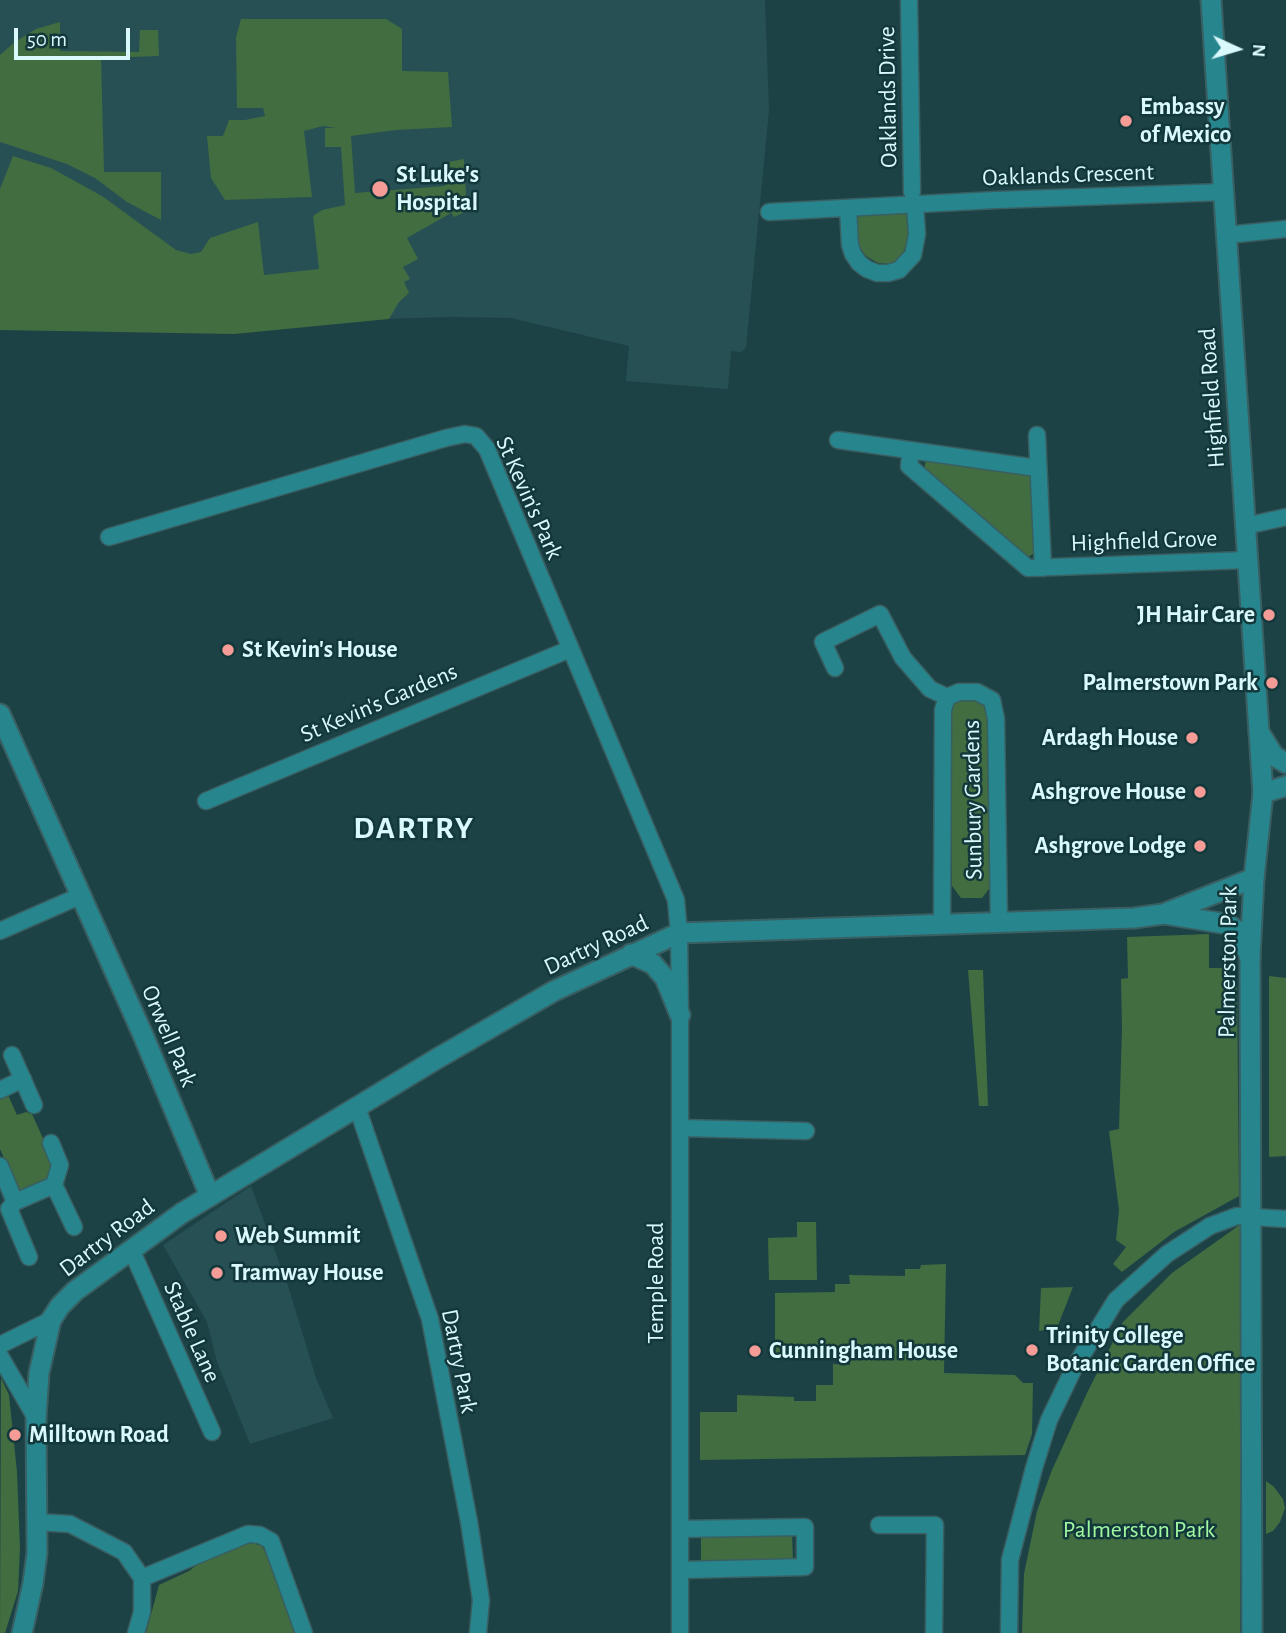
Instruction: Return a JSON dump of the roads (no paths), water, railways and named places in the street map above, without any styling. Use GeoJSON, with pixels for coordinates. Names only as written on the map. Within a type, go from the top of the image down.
{"type":"FeatureCollection","features":[{"type":"Feature","properties":{"kind":"street","name":"Oaklands Drive"},"geometry":{"type":"LineString","coordinates":[[909,0],[914,199]]}},
{"type":"Feature","properties":{"kind":"street","name":"Highfield Road"},"geometry":{"type":"LineString","coordinates":[[1211,0],[1263,793]]}},
{"type":"Feature","properties":{"kind":"street","name":"Oaklands Crescent"},"geometry":{"type":"LineString","coordinates":[[769,212],[848,208],[914,199],[996,200],[1224,192]]}},
{"type":"Feature","properties":{"kind":"street"},"geometry":{"type":"LineString","coordinates":[[848,208],[853,254],[867,269],[888,273],[899,270],[913,255],[917,234],[914,199]]}},
{"type":"Feature","properties":{"kind":"street"},"geometry":{"type":"LineString","coordinates":[[1227,235],[1286,229]]}},
{"type":"Feature","properties":{"kind":"street","name":"St Kevin's Park"},"geometry":{"type":"LineString","coordinates":[[109,537],[446,438],[465,434],[476,436],[487,449],[676,900],[679,933]]}},
{"type":"Feature","properties":{"kind":"street","name":"Highfield Grove"},"geometry":{"type":"LineString","coordinates":[[1037,435],[1043,568]]}},
{"type":"Feature","properties":{"kind":"street"},"geometry":{"type":"LineString","coordinates":[[838,440],[1037,468]]}},
{"type":"Feature","properties":{"kind":"street","name":"Highfield Grove"},"geometry":{"type":"LineString","coordinates":[[911,452],[909,466],[1028,568],[1247,560]]}},
{"type":"Feature","properties":{"kind":"street"},"geometry":{"type":"LineString","coordinates":[[1245,526],[1286,517]]}},
{"type":"Feature","properties":{"kind":"street"},"geometry":{"type":"LineString","coordinates":[[835,668],[823,642],[880,614],[903,658],[930,689],[947,697]]}},
{"type":"Feature","properties":{"kind":"street","name":"St Kevin's Gardens"},"geometry":{"type":"LineString","coordinates":[[206,801],[570,649]]}},
{"type":"Feature","properties":{"kind":"street","name":"Sunbury Gardens"},"geometry":{"type":"LineString","coordinates":[[942,925],[943,710],[947,697],[959,692],[977,692],[992,700],[996,719],[999,923]]}},
{"type":"Feature","properties":{"kind":"street","name":"Orwell Park"},"geometry":{"type":"LineString","coordinates":[[2,726],[82,895],[210,1196]]}},
{"type":"Feature","properties":{"kind":"street"},"geometry":{"type":"LineString","coordinates":[[1259,732],[1274,756],[1286,763]]}},
{"type":"Feature","properties":{"kind":"street"},"geometry":{"type":"LineString","coordinates":[[1263,793],[1286,786]]}},
{"type":"Feature","properties":{"kind":"street","name":"Palmerston Park"},"geometry":{"type":"LineString","coordinates":[[1252,1633],[1250,957],[1254,878],[1263,793]]}},
{"type":"Feature","properties":{"kind":"street","name":"Dartry Road"},"geometry":{"type":"LineString","coordinates":[[51,1320],[75,1291],[210,1196],[554,991],[679,933],[1134,918],[1163,914],[1254,878]]}},
{"type":"Feature","properties":{"kind":"street"},"geometry":{"type":"LineString","coordinates":[[0,931],[82,895]]}},
{"type":"Feature","properties":{"kind":"street"},"geometry":{"type":"LineString","coordinates":[[1163,914],[1227,924],[1238,931],[1250,957]]}},
{"type":"Feature","properties":{"kind":"street","name":"Temple Road"},"geometry":{"type":"LineString","coordinates":[[679,933],[680,1633]]}},
{"type":"Feature","properties":{"kind":"street"},"geometry":{"type":"LineString","coordinates":[[631,954],[653,964],[659,970],[680,1015]]}},
{"type":"Feature","properties":{"kind":"street"},"geometry":{"type":"LineString","coordinates":[[12,1055],[34,1105]]}},
{"type":"Feature","properties":{"kind":"street"},"geometry":{"type":"LineString","coordinates":[[0,1090],[23,1079]]}},
{"type":"Feature","properties":{"kind":"street","name":"Dartry Park"},"geometry":{"type":"LineString","coordinates":[[357,1107],[430,1319],[469,1522],[481,1600],[478,1633]]}},
{"type":"Feature","properties":{"kind":"street"},"geometry":{"type":"LineString","coordinates":[[680,1128],[806,1131]]}},
{"type":"Feature","properties":{"kind":"street"},"geometry":{"type":"LineString","coordinates":[[51,1143],[60,1166],[54,1185],[74,1227]]}},
{"type":"Feature","properties":{"kind":"street"},"geometry":{"type":"LineString","coordinates":[[0,1166],[15,1202]]}},
{"type":"Feature","properties":{"kind":"street"},"geometry":{"type":"LineString","coordinates":[[29,1257],[9,1209],[15,1202],[54,1185]]}},
{"type":"Feature","properties":{"kind":"street"},"geometry":{"type":"LineString","coordinates":[[1009,1633],[1010,1560],[1049,1420],[1074,1368],[1116,1300],[1167,1254],[1210,1226],[1237,1216],[1286,1219]]}},
{"type":"Feature","properties":{"kind":"street","name":"Stable Lane"},"geometry":{"type":"LineString","coordinates":[[131,1250],[212,1432]]}},
{"type":"Feature","properties":{"kind":"street"},"geometry":{"type":"LineString","coordinates":[[0,1345],[51,1320]]}},
{"type":"Feature","properties":{"kind":"street"},"geometry":{"type":"LineString","coordinates":[[22,1633],[37,1553],[36,1418],[40,1362],[51,1320]]}},
{"type":"Feature","properties":{"kind":"street"},"geometry":{"type":"LineString","coordinates":[[0,1356],[36,1418]]}},
{"type":"Feature","properties":{"kind":"street"},"geometry":{"type":"LineString","coordinates":[[36,1522],[71,1524],[124,1552],[142,1578],[142,1612],[136,1633]]}},
{"type":"Feature","properties":{"kind":"street"},"geometry":{"type":"LineString","coordinates":[[879,1525],[935,1525],[934,1633]]}},
{"type":"Feature","properties":{"kind":"street"},"geometry":{"type":"LineString","coordinates":[[680,1529],[805,1527],[805,1567],[681,1570]]}},
{"type":"Feature","properties":{"kind":"street"},"geometry":{"type":"LineString","coordinates":[[142,1578],[248,1534],[260,1535],[271,1541],[304,1633]]}},
{"type":"Feature","properties":{"kind":"place","name":"Embassy of Mexico"},"geometry":{"type":"Point","coordinates":[1126,121]}},
{"type":"Feature","properties":{"kind":"place","name":"St Luke's Hospital"},"geometry":{"type":"Point","coordinates":[380,189]}},
{"type":"Feature","properties":{"kind":"place","name":"JH Hair Care"},"geometry":{"type":"Point","coordinates":[1269,615]}},
{"type":"Feature","properties":{"kind":"place","name":"St Kevin's House"},"geometry":{"type":"Point","coordinates":[228,650]}},
{"type":"Feature","properties":{"kind":"place","name":"Palmerstown Park"},"geometry":{"type":"Point","coordinates":[1272,683]}},
{"type":"Feature","properties":{"kind":"place","name":"Ardagh House"},"geometry":{"type":"Point","coordinates":[1192,738]}},
{"type":"Feature","properties":{"kind":"place","name":"Ashgrove House"},"geometry":{"type":"Point","coordinates":[1200,792]}},
{"type":"Feature","properties":{"kind":"place","name":"Ashgrove Lodge"},"geometry":{"type":"Point","coordinates":[1200,846]}},
{"type":"Feature","properties":{"kind":"place","name":"Web Summit"},"geometry":{"type":"Point","coordinates":[221,1236]}},
{"type":"Feature","properties":{"kind":"place","name":"Tramway House"},"geometry":{"type":"Point","coordinates":[217,1273]}},
{"type":"Feature","properties":{"kind":"place","name":"Trinity College Botanic Garden Office"},"geometry":{"type":"Point","coordinates":[1032,1350]}},
{"type":"Feature","properties":{"kind":"place","name":"Cunningham House"},"geometry":{"type":"Point","coordinates":[755,1351]}},
{"type":"Feature","properties":{"kind":"place","name":"Milltown Road"},"geometry":{"type":"Point","coordinates":[15,1435]}},
{"type":"Feature","properties":{"kind":"district","name":"DARTRY"},"geometry":{"type":"Point","coordinates":[414,828]}}]}
